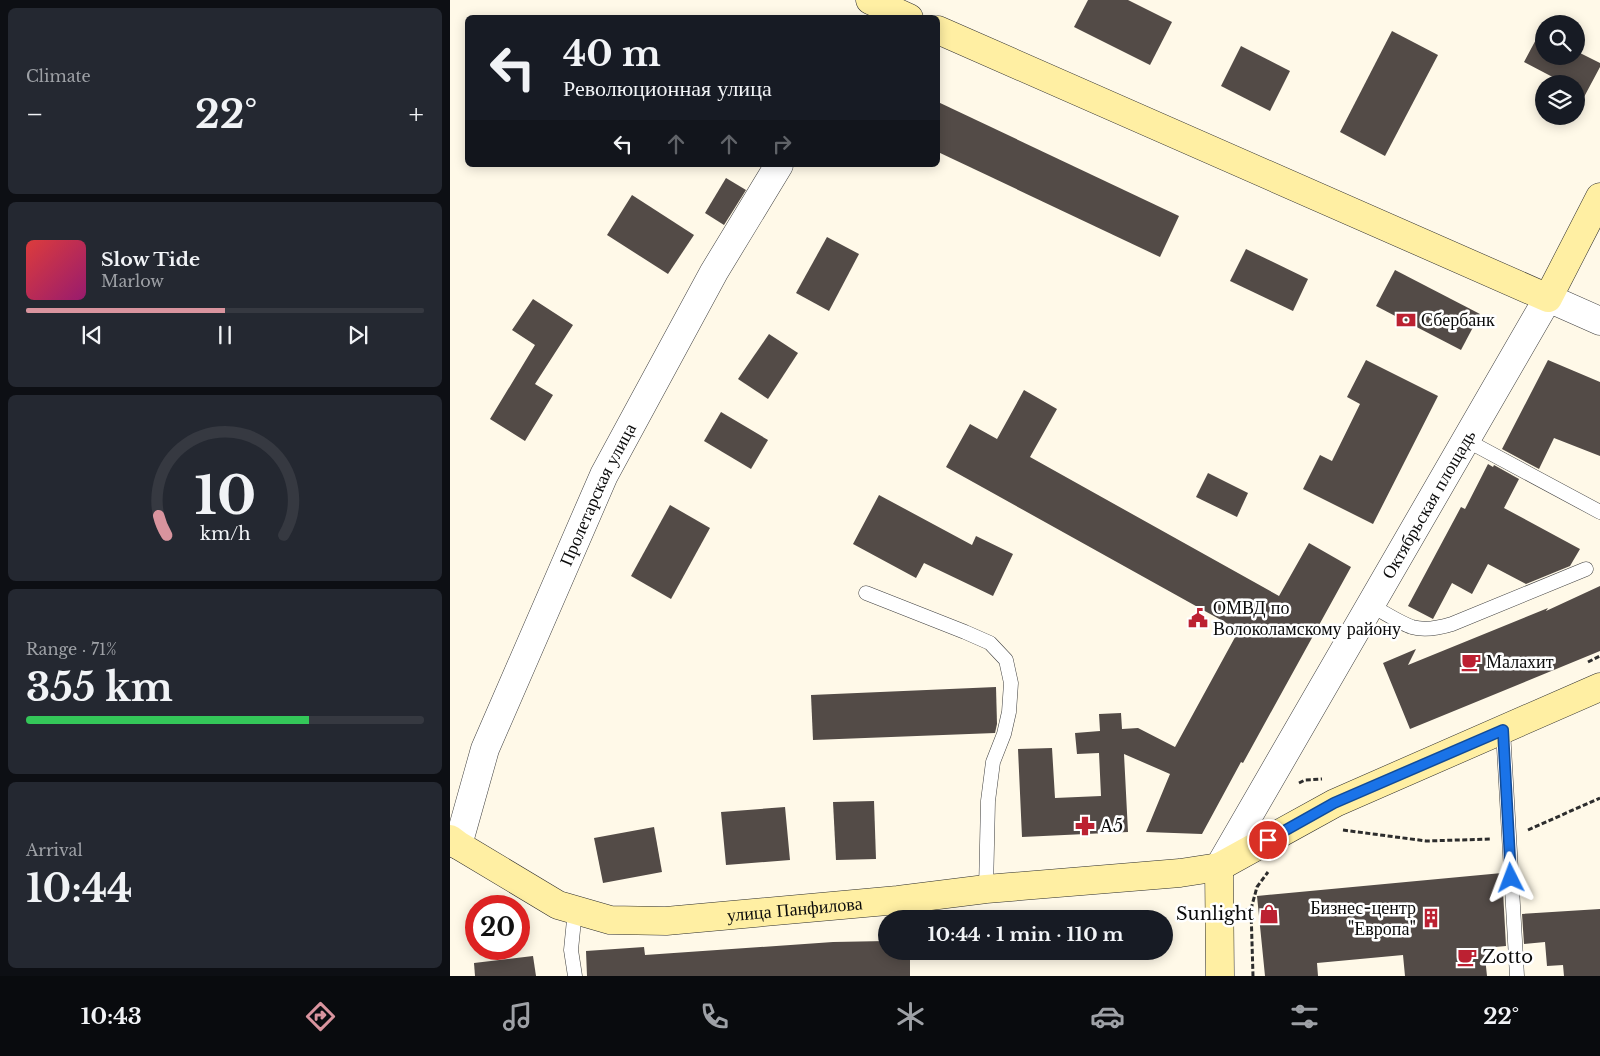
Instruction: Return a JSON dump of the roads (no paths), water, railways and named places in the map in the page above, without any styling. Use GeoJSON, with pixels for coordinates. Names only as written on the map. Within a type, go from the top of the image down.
{"type":"FeatureCollection","features":[{"type":"Feature","properties":{"kind":"main road"},"geometry":{"type":"LineString","coordinates":[[873,5],[901,15]]}},
{"type":"Feature","properties":{"kind":"main road"},"geometry":{"type":"LineString","coordinates":[[940,31],[1548,298],[1600,197]]}},
{"type":"Feature","properties":{"kind":"main road"},"geometry":{"type":"LineString","coordinates":[[1220,976],[1219,867],[1334,803],[1600,687]]}},
{"type":"Feature","properties":{"kind":"main road","name":"улица Панфилова"},"geometry":{"type":"LineString","coordinates":[[454,842],[558,905],[610,920],[666,921],[1180,873],[1219,867]]}},
{"type":"Feature","properties":{"kind":"street","name":"Пролетарская улица"},"geometry":{"type":"LineString","coordinates":[[454,842],[485,749],[604,475],[714,272],[778,167]]}},
{"type":"Feature","properties":{"kind":"street"},"geometry":{"type":"LineString","coordinates":[[1548,298],[1600,321]]}},
{"type":"Feature","properties":{"kind":"street","name":"Октябрьская площадь"},"geometry":{"type":"LineString","coordinates":[[1219,867],[1548,298]]}},
{"type":"Feature","properties":{"kind":"lane"},"geometry":{"type":"LineString","coordinates":[[1466,440],[1600,512]]}},
{"type":"Feature","properties":{"kind":"lane"},"geometry":{"type":"LineString","coordinates":[[1370,604],[1412,627],[1440,628],[1586,569]]}},
{"type":"Feature","properties":{"kind":"lane"},"geometry":{"type":"LineString","coordinates":[[866,593],[990,643],[1006,660],[1011,684],[1009,712],[1004,734],[993,762],[989,792],[986,890]]}},
{"type":"Feature","properties":{"kind":"lane"},"geometry":{"type":"LineString","coordinates":[[1503,730],[1517,976]]}},
{"type":"Feature","properties":{"kind":"lane"},"geometry":{"type":"LineString","coordinates":[[574,910],[571,950],[575,976]]}},
{"type":"Feature","properties":{"kind":"place","name":"Сбербанк"},"geometry":{"type":"Point","coordinates":[1406,320]}},
{"type":"Feature","properties":{"kind":"place","name":"ОМВД по Волоколамскому району"},"geometry":{"type":"Point","coordinates":[1198,618]}},
{"type":"Feature","properties":{"kind":"place","name":"Малахит"},"geometry":{"type":"Point","coordinates":[1471,662]}},
{"type":"Feature","properties":{"kind":"place","name":"А5"},"geometry":{"type":"Point","coordinates":[1085,826]}},
{"type":"Feature","properties":{"kind":"place","name":"Sunlight"},"geometry":{"type":"Point","coordinates":[1269,914]}},
{"type":"Feature","properties":{"kind":"place","name":"Бизнес-центр \"Европа\""},"geometry":{"type":"Point","coordinates":[1431,918]}},
{"type":"Feature","properties":{"kind":"place","name":"Zotto"},"geometry":{"type":"Point","coordinates":[1467,957]}}]}
